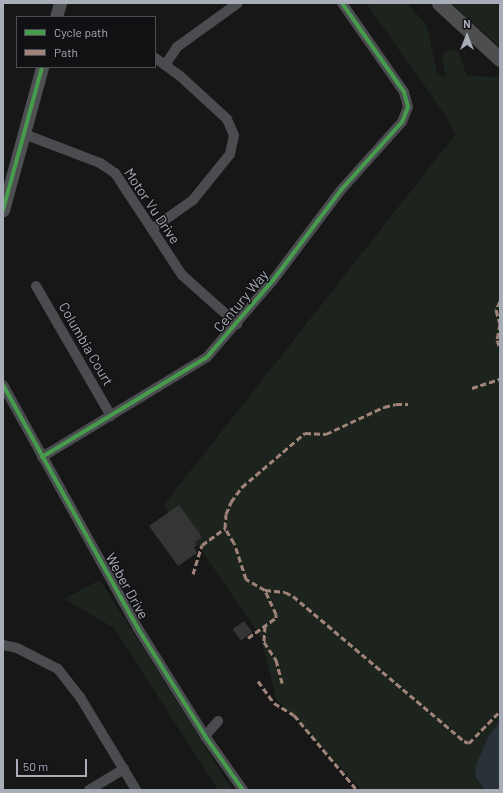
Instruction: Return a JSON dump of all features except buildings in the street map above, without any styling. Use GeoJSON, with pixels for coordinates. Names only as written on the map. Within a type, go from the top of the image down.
{"type":"FeatureCollection","features":[{"type":"Feature","properties":{"kind":"highway"},"geometry":{"type":"LineString","coordinates":[[439,3],[500,59]]}},
{"type":"Feature","properties":{"kind":"main road"},"geometry":{"type":"LineString","coordinates":[[56,16],[60,3]]}},
{"type":"Feature","properties":{"kind":"main road"},"geometry":{"type":"LineString","coordinates":[[3,210],[42,68]]}},
{"type":"Feature","properties":{"kind":"street"},"geometry":{"type":"LineString","coordinates":[[165,64],[177,48],[238,3]]}},
{"type":"Feature","properties":{"kind":"street","name":"Century Way"},"geometry":{"type":"LineString","coordinates":[[42,457],[198,364],[237,324],[274,279],[341,190],[402,122],[408,106],[404,92],[342,3]]}},
{"type":"Feature","properties":{"kind":"street"},"geometry":{"type":"LineString","coordinates":[[152,229],[193,200],[230,154],[234,135],[228,119],[165,64],[156,59]]}},
{"type":"Feature","properties":{"kind":"street","name":"Motor Vu Drive"},"geometry":{"type":"LineString","coordinates":[[24,134],[100,163],[116,173],[182,275],[237,324]]}},
{"type":"Feature","properties":{"kind":"street","name":"Columbia Court"},"geometry":{"type":"LineString","coordinates":[[36,286],[111,416]]}},
{"type":"Feature","properties":{"kind":"street","name":"Weber Drive"},"geometry":{"type":"LineString","coordinates":[[3,385],[137,627],[243,790]]}},
{"type":"Feature","properties":{"kind":"street"},"geometry":{"type":"LineString","coordinates":[[3,645],[17,648],[58,670],[80,697],[136,790]]}},
{"type":"Feature","properties":{"kind":"street"},"geometry":{"type":"LineString","coordinates":[[206,734],[218,721]]}},
{"type":"Feature","properties":{"kind":"street"},"geometry":{"type":"LineString","coordinates":[[89,790],[124,769]]}},
{"type":"Feature","properties":{"kind":"shaded area"},"geometry":{"type":"Polygon","coordinates":[[[366,3],[407,3],[427,26],[437,74],[446,78],[442,56],[449,50],[458,51],[467,76],[500,77],[500,790],[362,790],[276,699],[261,637],[200,548],[163,506],[455,135],[446,116],[366,3]]]}},
{"type":"Feature","properties":{"kind":"shaded area"},"geometry":{"type":"Polygon","coordinates":[[[451,3],[494,3],[500,7],[500,47],[451,3]]]}},
{"type":"Feature","properties":{"kind":"shaded area"},"geometry":{"type":"Polygon","coordinates":[[[100,580],[228,783],[234,790],[218,790],[114,628],[64,599],[100,580]]]}},
{"type":"Feature","properties":{"kind":"shaded area"},"geometry":{"type":"Polygon","coordinates":[[[500,721],[500,790],[486,790],[476,778],[475,768],[487,739],[500,721]]]}},
{"type":"Feature","properties":{"kind":"marked path"},"geometry":{"type":"LineString","coordinates":[[500,301],[496,310],[500,324],[497,340],[500,348]]}},
{"type":"Feature","properties":{"kind":"marked path"},"geometry":{"type":"LineString","coordinates":[[472,388],[500,379]]}},
{"type":"Feature","properties":{"kind":"marked path"},"geometry":{"type":"LineString","coordinates":[[248,638],[276,618],[276,614],[265,590],[246,579],[234,543],[225,528],[226,514],[231,502],[242,487],[305,433],[326,434],[384,407],[396,404],[408,404]]}},
{"type":"Feature","properties":{"kind":"marked path"},"geometry":{"type":"LineString","coordinates":[[193,574],[202,545],[225,528]]}},
{"type":"Feature","properties":{"kind":"marked path"},"geometry":{"type":"LineString","coordinates":[[265,590],[285,592],[293,596],[464,741],[469,743],[500,711]]}},
{"type":"Feature","properties":{"kind":"marked path"},"geometry":{"type":"LineString","coordinates":[[265,626],[264,642],[276,660],[282,683]]}},
{"type":"Feature","properties":{"kind":"marked path"},"geometry":{"type":"LineString","coordinates":[[258,681],[274,703],[294,715],[357,790]]}},
{"type":"Feature","properties":{"kind":"cycle path"},"geometry":{"type":"LineString","coordinates":[[42,457],[207,357],[274,279],[341,190],[402,122],[408,107],[404,92],[342,3]]}},
{"type":"Feature","properties":{"kind":"cycle path"},"geometry":{"type":"LineString","coordinates":[[3,210],[42,68]]}},
{"type":"Feature","properties":{"kind":"cycle path"},"geometry":{"type":"LineString","coordinates":[[3,385],[137,627],[205,736],[243,790]]}}]}
